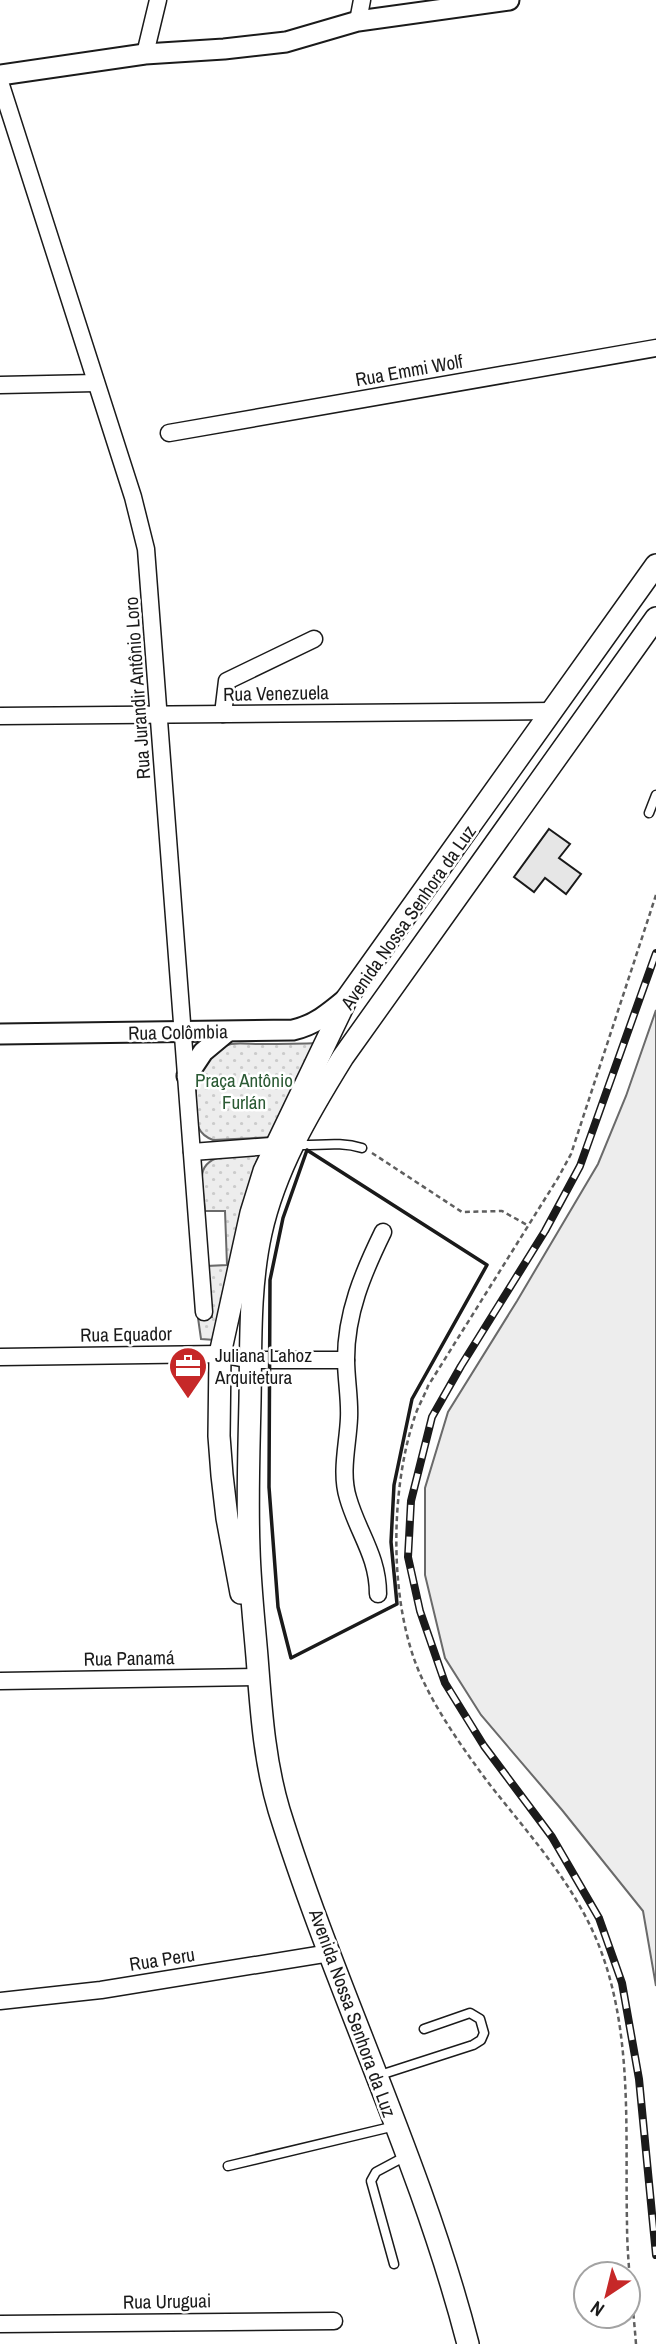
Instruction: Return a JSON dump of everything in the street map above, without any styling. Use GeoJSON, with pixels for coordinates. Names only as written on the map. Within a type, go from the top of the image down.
{"type":"FeatureCollection","features":[{"type":"Feature","properties":{"kind":"main road","name":"Avenida Nossa Senhora da Luz"},"geometry":{"type":"LineString","coordinates":[[468,2344],[454,2292],[330,1953],[275,1793],[265,1743],[248,1542],[255,1270],[261,1233],[284,1145],[346,998],[656,565]]}},
{"type":"Feature","properties":{"kind":"main road","name":"Avenida Nossa Senhora da Luz"},"geometry":{"type":"LineString","coordinates":[[258,1677],[233,1553],[218,1422],[220,1354],[251,1213],[264,1171],[656,618]]}},
{"type":"Feature","properties":{"kind":"street"},"geometry":{"type":"LineString","coordinates":[[145,54],[158,0]]}},
{"type":"Feature","properties":{"kind":"street"},"geometry":{"type":"LineString","coordinates":[[358,21],[362,0]]}},
{"type":"Feature","properties":{"kind":"street"},"geometry":{"type":"LineString","coordinates":[[0,75],[145,54],[286,42],[358,21],[509,0]]}},
{"type":"Feature","properties":{"kind":"street","name":"Rua Jurandir Antônio Loro"},"geometry":{"type":"LineString","coordinates":[[0,82],[133,497],[146,550],[204,1312]]}},
{"type":"Feature","properties":{"kind":"street","name":"Rua Emmi Wolf"},"geometry":{"type":"LineString","coordinates":[[169,433],[656,348]]}},
{"type":"Feature","properties":{"kind":"street"},"geometry":{"type":"LineString","coordinates":[[0,385],[96,383]]}},
{"type":"Feature","properties":{"kind":"street"},"geometry":{"type":"LineString","coordinates":[[223,714],[227,681],[314,639]]}},
{"type":"Feature","properties":{"kind":"street","name":"Rua Venezuela"},"geometry":{"type":"LineString","coordinates":[[0,716],[553,711]]}},
{"type":"Feature","properties":{"kind":"street","name":"Rua Colômbia"},"geometry":{"type":"LineString","coordinates":[[0,1034],[278,1031],[308,1026],[323,1018],[346,998]]}},
{"type":"Feature","properties":{"kind":"street"},"geometry":{"type":"LineString","coordinates":[[187,1076],[203,1052],[227,1032]]}},
{"type":"Feature","properties":{"kind":"street"},"geometry":{"type":"LineString","coordinates":[[192,1152],[284,1145]]}},
{"type":"Feature","properties":{"kind":"street"},"geometry":{"type":"LineString","coordinates":[[378,1594],[376,1570],[348,1499],[345,1484],[349,1420],[346,1360],[350,1314],[358,1288],[383,1232]]}},
{"type":"Feature","properties":{"kind":"street","name":"Rua Equador"},"geometry":{"type":"LineString","coordinates":[[0,1357],[220,1354],[251,1360],[346,1360]]}},
{"type":"Feature","properties":{"kind":"street","name":"Rua Panamá"},"geometry":{"type":"LineString","coordinates":[[0,1681],[258,1677]]}},
{"type":"Feature","properties":{"kind":"street","name":"Rua Peru"},"geometry":{"type":"LineString","coordinates":[[0,2001],[101,1990],[330,1953]]}},
{"type":"Feature","properties":{"kind":"street","name":"Rua Uruguai"},"geometry":{"type":"LineString","coordinates":[[0,2324],[334,2321]]}},
{"type":"Feature","properties":{"kind":"lane"},"geometry":{"type":"LineString","coordinates":[[649,813],[656,795]]}},
{"type":"Feature","properties":{"kind":"lane"},"geometry":{"type":"LineString","coordinates":[[284,1145],[313,1146],[329,1142],[362,1148]]}},
{"type":"Feature","properties":{"kind":"lane"},"geometry":{"type":"LineString","coordinates":[[376,2076],[472,2045],[481,2040],[484,2033],[480,2019],[470,2013],[424,2029]]}},
{"type":"Feature","properties":{"kind":"lane"},"geometry":{"type":"LineString","coordinates":[[228,2166],[395,2126]]}},
{"type":"Feature","properties":{"kind":"lane"},"geometry":{"type":"LineString","coordinates":[[394,2264],[371,2182],[376,2172],[406,2156]]}},
{"type":"Feature","properties":{"kind":"path"},"geometry":{"type":"LineString","coordinates":[[636,2344],[627,2227],[624,2062],[615,2003],[601,1951],[574,1895],[445,1720],[419,1672],[403,1618],[398,1564],[398,1508],[403,1468],[414,1419],[428,1386],[571,1154],[656,895]]}},
{"type":"Feature","properties":{"kind":"path"},"geometry":{"type":"LineString","coordinates":[[362,1148],[462,1212],[502,1211],[529,1226]]}},
{"type":"Feature","properties":{"kind":"shaded area"},"geometry":{"type":"Polygon","coordinates":[[[656,1010],[656,1986],[643,1911],[481,1715],[445,1658],[425,1575],[425,1488],[448,1412],[598,1164],[626,1096],[656,1010]]]}},
{"type":"Feature","properties":{"kind":"green space","name":"Praça Antônio Furlán"},"geometry":{"type":"Polygon","coordinates":[[[318,1043],[274,1137],[213,1140],[203,1134],[198,1126],[197,1086],[202,1068],[213,1053],[231,1044],[318,1043]]]}},
{"type":"Feature","properties":{"kind":"green space"},"geometry":{"type":"Polygon","coordinates":[[[265,1155],[215,1340],[201,1339],[198,1318],[212,1317],[207,1266],[227,1265],[225,1211],[205,1211],[202,1177],[204,1168],[217,1158],[265,1155]]]}},
{"type":"Feature","properties":{"kind":"building"},"geometry":{"type":"Polygon","coordinates":[[[549,829],[570,844],[559,858],[581,874],[566,894],[545,878],[534,892],[514,877],[549,829]]]}},
{"type":"Feature","properties":{"kind":"railway"},"geometry":{"type":"LineString","coordinates":[[656,953],[580,1166],[545,1231],[432,1417],[411,1501],[408,1557],[420,1611],[445,1683],[484,1746],[552,1837],[599,1918],[622,1983],[639,2079],[656,2255]]}},
{"type":"Feature","properties":{"kind":"wall"},"geometry":{"type":"LineString","coordinates":[[307,1150],[487,1265],[412,1399],[394,1485],[391,1542],[397,1604],[291,1658],[278,1607],[269,1487],[270,1280],[283,1218],[307,1150]]}},
{"type":"Feature","properties":{"kind":"place","name":"Juliana Lahoz Arquitetura"},"geometry":{"type":"Point","coordinates":[188,1400]}}]}
